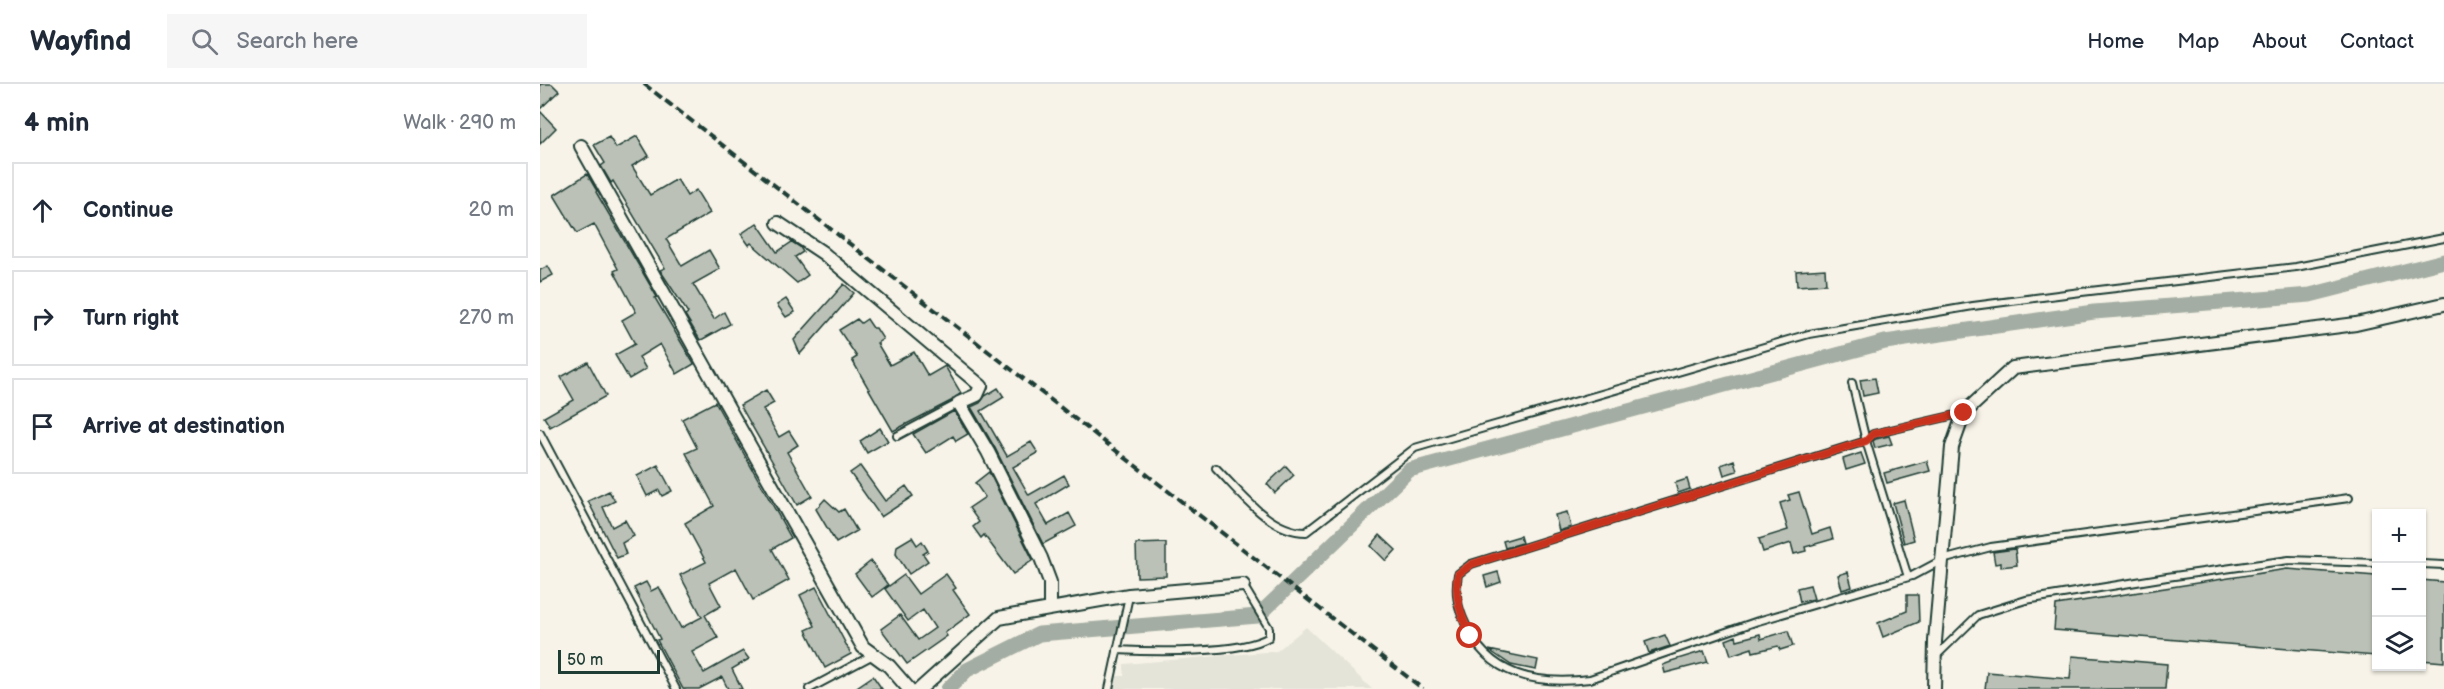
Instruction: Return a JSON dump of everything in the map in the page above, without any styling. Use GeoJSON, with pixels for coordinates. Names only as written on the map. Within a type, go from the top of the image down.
{"type":"FeatureCollection","features":[{"type":"Feature","properties":{"kind":"street"},"geometry":{"type":"LineString","coordinates":[[581,146],[863,647],[889,666],[909,689]]}},
{"type":"Feature","properties":{"kind":"street"},"geometry":{"type":"LineString","coordinates":[[778,223],[823,253],[981,386],[977,395],[959,403],[988,452],[1041,558],[1050,582],[1050,609]]}},
{"type":"Feature","properties":{"kind":"street"},"geometry":{"type":"LineString","coordinates":[[1934,689],[1952,447],[1964,413],[2013,368],[2356,324],[2444,303]]}},
{"type":"Feature","properties":{"kind":"street"},"geometry":{"type":"LineString","coordinates":[[920,689],[999,618],[1129,595],[1244,586]]}},
{"type":"Feature","properties":{"kind":"lane"},"geometry":{"type":"LineString","coordinates":[[1216,468],[1263,516],[1296,532],[1306,532],[1415,448],[1809,334],[2051,296],[2296,267],[2444,238]]}},
{"type":"Feature","properties":{"kind":"lane"},"geometry":{"type":"LineString","coordinates":[[1852,383],[1866,441],[1908,577]]}},
{"type":"Feature","properties":{"kind":"lane"},"geometry":{"type":"LineString","coordinates":[[897,436],[959,403]]}},
{"type":"Feature","properties":{"kind":"lane"},"geometry":{"type":"LineString","coordinates":[[1964,413],[1873,434],[1866,441],[1472,564],[1458,574],[1455,592],[1461,615],[1470,636],[1485,654],[1505,670],[1533,678],[1561,682],[1590,679],[1758,621],[1908,577],[1942,560],[1991,547],[2349,498]]}},
{"type":"Feature","properties":{"kind":"lane"},"geometry":{"type":"LineString","coordinates":[[540,433],[676,689]]}},
{"type":"Feature","properties":{"kind":"lane"},"geometry":{"type":"LineString","coordinates":[[1935,657],[1978,615],[2026,600],[2289,560],[2372,562]]}},
{"type":"Feature","properties":{"kind":"lane"},"geometry":{"type":"LineString","coordinates":[[2426,564],[2444,565]]}},
{"type":"Feature","properties":{"kind":"lane"},"geometry":{"type":"LineString","coordinates":[[1117,650],[1164,652],[1263,641],[1269,637],[1269,628],[1244,586]]}},
{"type":"Feature","properties":{"kind":"lane"},"geometry":{"type":"LineString","coordinates":[[1109,689],[1129,595]]}},
{"type":"Feature","properties":{"kind":"lane"},"geometry":{"type":"LineString","coordinates":[[809,689],[874,655]]}},
{"type":"Feature","properties":{"kind":"shaded area"},"geometry":{"type":"Polygon","coordinates":[[[1306,627],[1372,689],[1112,689],[1113,676],[1124,676],[1124,664],[1277,651],[1306,627]]]}},
{"type":"Feature","properties":{"kind":"building"},"geometry":{"type":"Polygon","coordinates":[[[540,84],[552,84],[559,91],[540,109],[540,84]]]}},
{"type":"Feature","properties":{"kind":"building"},"geometry":{"type":"Polygon","coordinates":[[[540,111],[556,128],[540,144],[540,111]]]}},
{"type":"Feature","properties":{"kind":"building"},"geometry":{"type":"Polygon","coordinates":[[[637,136],[649,156],[632,166],[650,195],[677,179],[687,196],[696,190],[710,213],[666,239],[682,266],[709,250],[720,269],[693,284],[714,319],[724,312],[730,324],[700,340],[685,315],[688,313],[660,270],[665,268],[613,181],[611,183],[601,166],[605,163],[594,145],[609,137],[616,148],[637,136]]]}},
{"type":"Feature","properties":{"kind":"building"},"geometry":{"type":"Polygon","coordinates":[[[587,174],[694,364],[677,374],[660,344],[639,357],[646,369],[629,379],[615,355],[635,344],[622,320],[636,312],[614,271],[618,269],[594,224],[577,233],[554,195],[587,174]]]}},
{"type":"Feature","properties":{"kind":"building"},"geometry":{"type":"Polygon","coordinates":[[[757,223],[777,252],[792,242],[800,247],[803,252],[795,257],[808,275],[797,283],[751,243],[749,245],[741,234],[757,223]]]}},
{"type":"Feature","properties":{"kind":"building"},"geometry":{"type":"Polygon","coordinates":[[[548,266],[553,275],[540,282],[540,270],[548,266]]]}},
{"type":"Feature","properties":{"kind":"building"},"geometry":{"type":"Polygon","coordinates":[[[1825,269],[1826,284],[1797,286],[1796,271],[1825,269]]]}},
{"type":"Feature","properties":{"kind":"building"},"geometry":{"type":"Polygon","coordinates":[[[844,284],[854,293],[800,354],[794,340],[844,284]]]}},
{"type":"Feature","properties":{"kind":"building"},"geometry":{"type":"Polygon","coordinates":[[[786,299],[795,312],[786,317],[777,305],[786,299]]]}},
{"type":"Feature","properties":{"kind":"building"},"geometry":{"type":"Polygon","coordinates":[[[857,319],[861,323],[867,319],[873,328],[876,328],[883,339],[877,343],[890,365],[914,352],[928,376],[945,366],[961,393],[951,401],[893,431],[852,360],[857,357],[839,330],[857,319]]]}},
{"type":"Feature","properties":{"kind":"building"},"geometry":{"type":"Polygon","coordinates":[[[588,362],[606,396],[550,427],[544,417],[574,400],[561,377],[588,362]]]}},
{"type":"Feature","properties":{"kind":"building"},"geometry":{"type":"Polygon","coordinates":[[[1875,378],[1878,393],[1863,396],[1860,380],[1875,378]]]}},
{"type":"Feature","properties":{"kind":"building"},"geometry":{"type":"Polygon","coordinates":[[[998,388],[1004,397],[981,411],[1007,456],[1031,442],[1038,453],[1013,467],[1029,495],[1064,475],[1069,484],[1036,504],[1048,525],[1069,513],[1076,526],[1043,544],[995,448],[971,407],[980,403],[985,396],[998,388]]]}},
{"type":"Feature","properties":{"kind":"building"},"geometry":{"type":"Polygon","coordinates":[[[766,390],[774,403],[763,409],[779,437],[789,431],[798,445],[787,452],[812,496],[797,505],[740,405],[766,390]]]}},
{"type":"Feature","properties":{"kind":"building"},"geometry":{"type":"Polygon","coordinates":[[[715,402],[791,538],[772,549],[789,580],[753,600],[736,568],[709,583],[721,606],[705,615],[718,638],[692,652],[704,673],[743,651],[749,659],[732,669],[742,689],[728,689],[722,677],[699,689],[683,689],[657,640],[660,639],[634,588],[646,582],[651,591],[659,587],[681,628],[702,617],[680,575],[706,562],[685,523],[714,506],[686,453],[697,448],[682,419],[715,402]]]}},
{"type":"Feature","properties":{"kind":"building"},"geometry":{"type":"Polygon","coordinates":[[[954,411],[968,434],[956,441],[953,436],[926,453],[913,434],[954,411]]]}},
{"type":"Feature","properties":{"kind":"building"},"geometry":{"type":"Polygon","coordinates":[[[880,428],[888,441],[867,453],[860,441],[880,428]]]}},
{"type":"Feature","properties":{"kind":"building"},"geometry":{"type":"Polygon","coordinates":[[[1889,436],[1892,444],[1875,448],[1873,441],[1889,436]]]}},
{"type":"Feature","properties":{"kind":"building"},"geometry":{"type":"Polygon","coordinates":[[[1861,453],[1865,464],[1846,470],[1843,459],[1861,453]]]}},
{"type":"Feature","properties":{"kind":"building"},"geometry":{"type":"Polygon","coordinates":[[[1734,460],[1737,471],[1724,475],[1721,465],[1734,460]]]}},
{"type":"Feature","properties":{"kind":"building"},"geometry":{"type":"Polygon","coordinates":[[[1927,461],[1930,471],[1887,483],[1884,473],[1927,461]]]}},
{"type":"Feature","properties":{"kind":"building"},"geometry":{"type":"Polygon","coordinates":[[[658,465],[672,491],[662,496],[659,490],[647,496],[637,476],[658,465]]]}},
{"type":"Feature","properties":{"kind":"building"},"geometry":{"type":"Polygon","coordinates":[[[860,466],[885,501],[906,486],[913,496],[881,517],[850,473],[860,466]]]}},
{"type":"Feature","properties":{"kind":"building"},"geometry":{"type":"Polygon","coordinates":[[[1286,466],[1294,475],[1275,493],[1267,484],[1286,466]]]}},
{"type":"Feature","properties":{"kind":"building"},"geometry":{"type":"Polygon","coordinates":[[[989,472],[1033,560],[1013,574],[984,535],[981,538],[973,527],[979,522],[969,508],[985,497],[975,483],[989,472]]]}},
{"type":"Feature","properties":{"kind":"building"},"geometry":{"type":"Polygon","coordinates":[[[1687,479],[1690,489],[1678,493],[1675,483],[1687,479]]]}},
{"type":"Feature","properties":{"kind":"building"},"geometry":{"type":"Polygon","coordinates":[[[609,491],[615,501],[603,507],[612,527],[625,520],[634,536],[622,543],[626,554],[617,558],[588,501],[609,491]]]}},
{"type":"Feature","properties":{"kind":"building"},"geometry":{"type":"Polygon","coordinates":[[[1799,492],[1812,534],[1830,528],[1833,539],[1805,547],[1806,551],[1794,554],[1791,543],[1763,552],[1759,539],[1788,530],[1780,503],[1790,500],[1788,495],[1799,492]]]}},
{"type":"Feature","properties":{"kind":"building"},"geometry":{"type":"Polygon","coordinates":[[[825,499],[839,512],[844,509],[857,531],[836,543],[816,509],[825,499]]]}},
{"type":"Feature","properties":{"kind":"building"},"geometry":{"type":"Polygon","coordinates":[[[1904,500],[1914,540],[1904,543],[1893,503],[1904,500]]]}},
{"type":"Feature","properties":{"kind":"building"},"geometry":{"type":"Polygon","coordinates":[[[1567,512],[1571,527],[1559,531],[1555,515],[1567,512]]]}},
{"type":"Feature","properties":{"kind":"building"},"geometry":{"type":"Polygon","coordinates":[[[1380,535],[1396,550],[1386,561],[1371,546],[1380,535]]]}},
{"type":"Feature","properties":{"kind":"building"},"geometry":{"type":"Polygon","coordinates":[[[1520,536],[1522,543],[1505,548],[1503,541],[1520,536]]]}},
{"type":"Feature","properties":{"kind":"building"},"geometry":{"type":"Polygon","coordinates":[[[912,537],[917,545],[922,541],[928,551],[923,554],[928,561],[909,574],[896,554],[897,546],[912,537]]]}},
{"type":"Feature","properties":{"kind":"building"},"geometry":{"type":"Polygon","coordinates":[[[1166,543],[1166,576],[1137,577],[1136,544],[1166,543]]]}},
{"type":"Feature","properties":{"kind":"building"},"geometry":{"type":"Polygon","coordinates":[[[2015,549],[2017,565],[2001,567],[2001,563],[1995,564],[1993,552],[2015,549]]]}},
{"type":"Feature","properties":{"kind":"building"},"geometry":{"type":"Polygon","coordinates":[[[871,561],[888,585],[872,597],[855,574],[871,561]]]}},
{"type":"Feature","properties":{"kind":"building"},"geometry":{"type":"Polygon","coordinates":[[[2287,569],[2372,576],[2372,656],[2054,630],[2056,605],[2287,569]]]}},
{"type":"Feature","properties":{"kind":"building"},"geometry":{"type":"Polygon","coordinates":[[[1498,572],[1501,582],[1487,587],[1484,576],[1498,572]]]}},
{"type":"Feature","properties":{"kind":"building"},"geometry":{"type":"Polygon","coordinates":[[[1848,572],[1852,587],[1842,590],[1838,575],[1848,572]]]}},
{"type":"Feature","properties":{"kind":"building"},"geometry":{"type":"Polygon","coordinates":[[[946,574],[956,588],[953,590],[970,614],[945,633],[947,636],[907,664],[881,629],[900,615],[918,640],[935,628],[923,610],[908,621],[885,589],[904,575],[918,594],[946,574]]]}},
{"type":"Feature","properties":{"kind":"building"},"geometry":{"type":"Polygon","coordinates":[[[2426,580],[2444,582],[2444,662],[2426,660],[2426,580]]]}},
{"type":"Feature","properties":{"kind":"building"},"geometry":{"type":"Polygon","coordinates":[[[1810,585],[1814,599],[1800,602],[1797,588],[1810,585]]]}},
{"type":"Feature","properties":{"kind":"building"},"geometry":{"type":"Polygon","coordinates":[[[816,587],[851,654],[825,668],[806,630],[815,626],[800,595],[816,587]]]}},
{"type":"Feature","properties":{"kind":"building"},"geometry":{"type":"Polygon","coordinates":[[[1907,595],[1918,595],[1919,622],[1883,637],[1878,623],[1907,611],[1907,595]]]}},
{"type":"Feature","properties":{"kind":"building"},"geometry":{"type":"Polygon","coordinates":[[[1788,631],[1793,646],[1780,650],[1778,646],[1753,652],[1752,648],[1731,655],[1726,640],[1736,636],[1737,640],[1760,634],[1761,639],[1788,631]]]}},
{"type":"Feature","properties":{"kind":"building"},"geometry":{"type":"Polygon","coordinates":[[[1665,635],[1670,646],[1649,653],[1645,642],[1665,635]]]}},
{"type":"Feature","properties":{"kind":"building"},"geometry":{"type":"Polygon","coordinates":[[[1489,650],[1538,660],[1536,670],[1511,665],[1489,650]]]}},
{"type":"Feature","properties":{"kind":"building"},"geometry":{"type":"Polygon","coordinates":[[[1704,651],[1708,662],[1665,673],[1663,665],[1704,651]]]}},
{"type":"Feature","properties":{"kind":"building"},"geometry":{"type":"Polygon","coordinates":[[[2072,656],[2167,664],[2165,689],[1985,689],[1987,672],[2070,679],[2072,656]]]}},
{"type":"Feature","properties":{"kind":"building"},"geometry":{"type":"Polygon","coordinates":[[[873,676],[882,689],[854,689],[873,676]]]}},
{"type":"Feature","properties":{"kind":"waterway"},"geometry":{"type":"LineString","coordinates":[[948,689],[967,670],[1039,634],[1258,616],[1409,470],[1885,342],[2094,312],[2310,295],[2444,261]]}},
{"type":"Feature","properties":{"kind":"railway"},"geometry":{"type":"LineString","coordinates":[[644,84],[1423,689]]}},
{"type":"Feature","properties":{"kind":"route"},"geometry":{"type":"LineString","coordinates":[[1470,636],[1455,592],[1458,574],[1472,564],[1537,546],[1866,441],[1873,434],[1964,413]]}}]}
